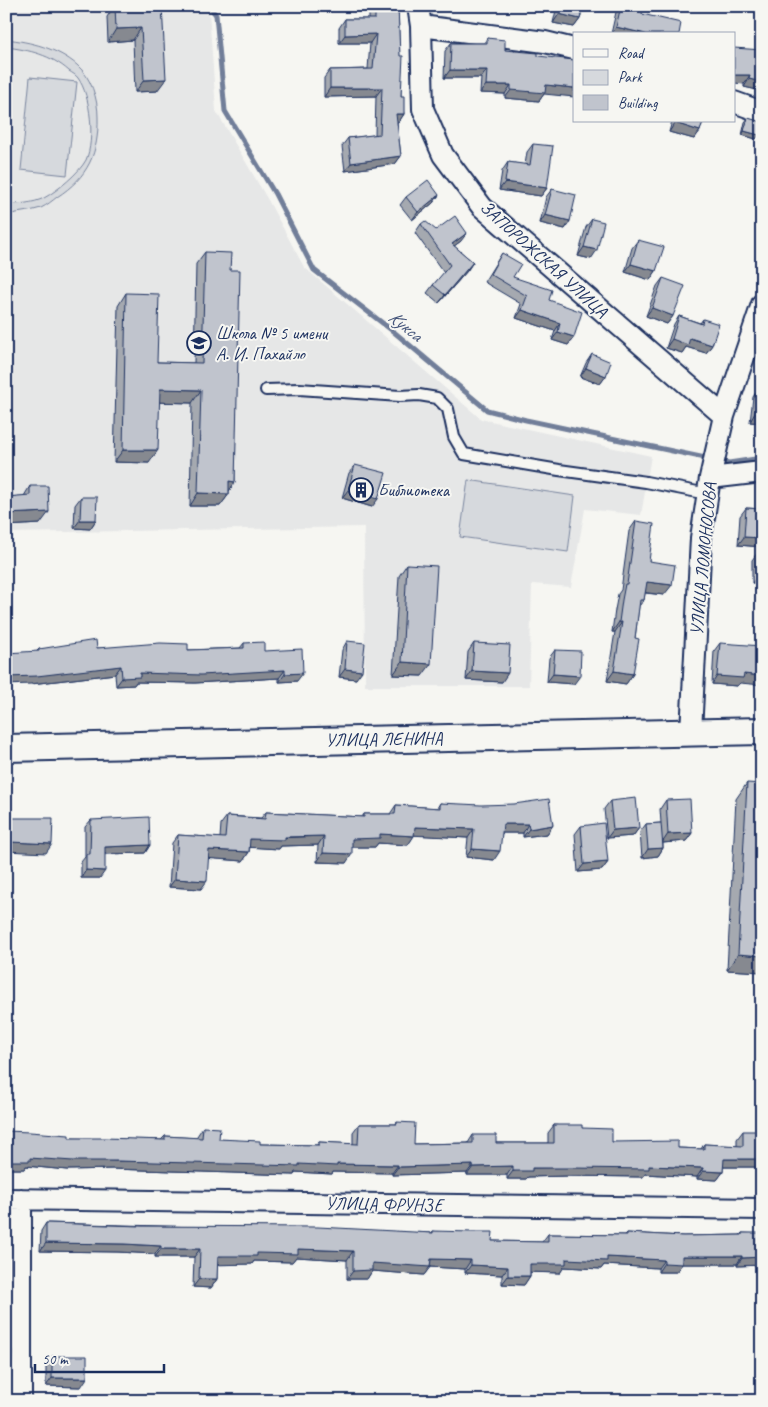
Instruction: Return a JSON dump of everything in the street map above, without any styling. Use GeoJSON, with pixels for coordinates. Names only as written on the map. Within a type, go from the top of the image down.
{"type":"FeatureCollection","features":[{"type":"Feature","properties":{"kind":"street","name":"ЗАПОРОЖСКАЯ УЛИЦА"},"geometry":{"type":"LineString","coordinates":[[418,6],[421,26],[423,109],[443,155],[482,207],[724,416]]}},
{"type":"Feature","properties":{"kind":"street"},"geometry":{"type":"LineString","coordinates":[[421,26],[545,42],[573,49]]}},
{"type":"Feature","properties":{"kind":"street"},"geometry":{"type":"LineString","coordinates":[[736,103],[762,112]]}},
{"type":"Feature","properties":{"kind":"street","name":"УЛИЦА ЛОМОНОСОВА"},"geometry":{"type":"LineString","coordinates":[[691,732],[701,538],[724,416],[762,304]]}},
{"type":"Feature","properties":{"kind":"street"},"geometry":{"type":"LineString","coordinates":[[712,473],[762,472]]}},
{"type":"Feature","properties":{"kind":"street","name":"УЛИЦА ЛЕНИНА"},"geometry":{"type":"LineString","coordinates":[[6,748],[762,731]]}},
{"type":"Feature","properties":{"kind":"street"},"geometry":{"type":"LineString","coordinates":[[13,1199],[21,1401]]}},
{"type":"Feature","properties":{"kind":"street","name":"УЛИЦА ФРУНЗЕ"},"geometry":{"type":"LineString","coordinates":[[13,1199],[762,1208]]}},
{"type":"Feature","properties":{"kind":"lane"},"geometry":{"type":"LineString","coordinates":[[266,390],[299,389],[400,396],[420,395],[436,398],[448,409],[454,437],[464,454],[646,482],[712,473]]}},
{"type":"Feature","properties":{"kind":"shaded area","name":"Школа № 5 имени А. И. Пахайло"},"geometry":{"type":"Polygon","coordinates":[[[205,6],[209,11],[216,111],[268,200],[304,267],[481,419],[651,456],[641,515],[585,509],[571,587],[532,584],[529,686],[365,686],[364,527],[6,533],[6,7],[205,6]]]}},
{"type":"Feature","properties":{"kind":"green space"},"geometry":{"type":"Polygon","coordinates":[[[6,39],[25,42],[52,50],[77,65],[93,89],[98,117],[94,153],[90,163],[77,181],[41,208],[11,214],[6,214],[6,203],[25,203],[44,198],[73,176],[86,160],[91,130],[89,107],[77,77],[62,65],[47,57],[6,47],[6,39]]]}},
{"type":"Feature","properties":{"kind":"green space"},"geometry":{"type":"Polygon","coordinates":[[[30,77],[77,82],[67,175],[21,170],[30,77]]]}},
{"type":"Feature","properties":{"kind":"green space"},"geometry":{"type":"Polygon","coordinates":[[[468,480],[575,496],[568,552],[460,537],[468,480]]]}},
{"type":"Feature","properties":{"kind":"building"},"geometry":{"type":"Polygon","coordinates":[[[115,6],[162,6],[166,79],[144,80],[141,28],[116,29],[115,6]]]}},
{"type":"Feature","properties":{"kind":"building"},"geometry":{"type":"Polygon","coordinates":[[[375,6],[398,6],[400,56],[403,56],[401,96],[404,96],[404,114],[396,114],[401,156],[351,163],[348,138],[380,134],[382,88],[330,88],[330,70],[373,69],[376,34],[345,35],[345,19],[375,19],[375,6]]]}},
{"type":"Feature","properties":{"kind":"building"},"geometry":{"type":"Polygon","coordinates":[[[561,6],[583,6],[580,19],[559,14],[561,6]]]}},
{"type":"Feature","properties":{"kind":"building"},"geometry":{"type":"Polygon","coordinates":[[[621,6],[643,8],[642,14],[681,23],[679,32],[637,32],[616,27],[621,6]]]}},
{"type":"Feature","properties":{"kind":"building"},"geometry":{"type":"Polygon","coordinates":[[[487,38],[505,40],[505,50],[538,53],[538,56],[573,60],[573,88],[546,85],[545,93],[511,90],[511,85],[486,85],[487,70],[450,70],[451,43],[487,43],[487,38]]]}},
{"type":"Feature","properties":{"kind":"building"},"geometry":{"type":"Polygon","coordinates":[[[736,48],[762,50],[762,82],[749,79],[750,75],[736,75],[736,48]]]}},
{"type":"Feature","properties":{"kind":"building"},"geometry":{"type":"Polygon","coordinates":[[[748,118],[762,122],[759,135],[744,131],[748,118]]]}},
{"type":"Feature","properties":{"kind":"building"},"geometry":{"type":"Polygon","coordinates":[[[676,122],[703,122],[700,131],[676,122]]]}},
{"type":"Feature","properties":{"kind":"building"},"geometry":{"type":"Polygon","coordinates":[[[533,144],[553,146],[547,188],[505,182],[508,162],[530,165],[533,144]]]}},
{"type":"Feature","properties":{"kind":"building"},"geometry":{"type":"Polygon","coordinates":[[[428,180],[439,195],[418,212],[406,197],[428,180]]]}},
{"type":"Feature","properties":{"kind":"building"},"geometry":{"type":"Polygon","coordinates":[[[552,189],[576,195],[570,221],[545,215],[552,189]]]}},
{"type":"Feature","properties":{"kind":"building"},"geometry":{"type":"Polygon","coordinates":[[[455,216],[467,233],[452,244],[473,262],[445,295],[433,285],[450,265],[421,224],[425,221],[436,230],[455,216]]]}},
{"type":"Feature","properties":{"kind":"building"},"geometry":{"type":"Polygon","coordinates":[[[592,219],[604,222],[597,250],[584,247],[592,219]]]}},
{"type":"Feature","properties":{"kind":"building"},"geometry":{"type":"Polygon","coordinates":[[[638,240],[664,247],[656,271],[631,264],[638,240]]]}},
{"type":"Feature","properties":{"kind":"building"},"geometry":{"type":"Polygon","coordinates":[[[205,252],[231,253],[230,270],[240,270],[235,482],[229,481],[229,494],[198,493],[201,390],[160,389],[158,450],[123,450],[126,293],[159,294],[157,362],[202,363],[205,252]]]}},
{"type":"Feature","properties":{"kind":"building"},"geometry":{"type":"Polygon","coordinates":[[[502,253],[521,264],[513,277],[552,290],[549,300],[582,312],[574,337],[558,332],[560,323],[522,310],[527,296],[490,274],[502,253]]]}},
{"type":"Feature","properties":{"kind":"building"},"geometry":{"type":"Polygon","coordinates":[[[663,278],[685,286],[673,316],[652,308],[663,278]]]}},
{"type":"Feature","properties":{"kind":"building"},"geometry":{"type":"Polygon","coordinates":[[[679,316],[702,324],[703,319],[719,324],[712,345],[690,338],[688,345],[672,339],[679,316]]]}},
{"type":"Feature","properties":{"kind":"building"},"geometry":{"type":"Polygon","coordinates":[[[592,354],[611,362],[606,376],[586,368],[592,354]]]}},
{"type":"Feature","properties":{"kind":"building"},"geometry":{"type":"Polygon","coordinates":[[[759,388],[762,389],[762,414],[755,413],[759,388]]]}},
{"type":"Feature","properties":{"kind":"building"},"geometry":{"type":"Polygon","coordinates":[[[355,465],[386,473],[378,499],[348,490],[355,465]]]}},
{"type":"Feature","properties":{"kind":"building"},"geometry":{"type":"Polygon","coordinates":[[[30,486],[48,486],[49,512],[6,514],[6,497],[30,495],[30,486]]]}},
{"type":"Feature","properties":{"kind":"building"},"geometry":{"type":"Polygon","coordinates":[[[81,497],[97,497],[96,520],[80,520],[81,497]]]}},
{"type":"Feature","properties":{"kind":"building"},"geometry":{"type":"Polygon","coordinates":[[[746,508],[762,509],[762,538],[744,537],[746,508]]]}},
{"type":"Feature","properties":{"kind":"building"},"geometry":{"type":"Polygon","coordinates":[[[636,521],[654,524],[649,561],[675,565],[672,585],[647,582],[644,600],[640,600],[635,638],[639,639],[633,674],[614,671],[622,622],[619,622],[622,600],[625,584],[627,584],[636,521]]]}},
{"type":"Feature","properties":{"kind":"building"},"geometry":{"type":"Polygon","coordinates":[[[758,552],[762,552],[762,575],[758,575],[758,552]]]}},
{"type":"Feature","properties":{"kind":"building"},"geometry":{"type":"Polygon","coordinates":[[[407,564],[437,566],[431,664],[402,662],[407,564]]]}},
{"type":"Feature","properties":{"kind":"building"},"geometry":{"type":"Polygon","coordinates":[[[96,640],[97,648],[160,643],[188,644],[188,650],[244,648],[244,643],[264,642],[264,651],[302,649],[303,673],[285,674],[285,670],[201,675],[140,673],[140,677],[122,678],[121,666],[37,676],[6,677],[6,653],[39,651],[39,649],[96,640]]]}},
{"type":"Feature","properties":{"kind":"building"},"geometry":{"type":"Polygon","coordinates":[[[347,641],[365,643],[362,671],[345,669],[347,641]]]}},
{"type":"Feature","properties":{"kind":"building"},"geometry":{"type":"Polygon","coordinates":[[[474,643],[510,645],[508,673],[472,671],[474,643]]]}},
{"type":"Feature","properties":{"kind":"building"},"geometry":{"type":"Polygon","coordinates":[[[720,643],[762,646],[762,676],[744,674],[743,678],[717,676],[720,643]]]}},
{"type":"Feature","properties":{"kind":"building"},"geometry":{"type":"Polygon","coordinates":[[[555,650],[581,651],[580,676],[553,674],[555,650]]]}},
{"type":"Feature","properties":{"kind":"building"},"geometry":{"type":"Polygon","coordinates":[[[747,783],[762,784],[762,956],[738,954],[747,783]]]}},
{"type":"Feature","properties":{"kind":"building"},"geometry":{"type":"Polygon","coordinates":[[[636,798],[639,828],[613,830],[610,801],[636,798]]]}},
{"type":"Feature","properties":{"kind":"building"},"geometry":{"type":"Polygon","coordinates":[[[549,799],[553,825],[529,829],[528,824],[503,824],[500,851],[472,849],[474,829],[415,827],[414,836],[380,834],[380,838],[352,839],[352,854],[323,853],[324,836],[285,837],[285,840],[250,839],[249,852],[209,850],[207,881],[175,879],[178,835],[225,838],[227,816],[265,819],[266,812],[364,817],[364,814],[395,814],[396,805],[440,808],[440,803],[514,804],[549,799]]]}},
{"type":"Feature","properties":{"kind":"building"},"geometry":{"type":"Polygon","coordinates":[[[690,799],[692,833],[668,834],[666,800],[690,799]]]}},
{"type":"Feature","properties":{"kind":"building"},"geometry":{"type":"Polygon","coordinates":[[[149,817],[150,845],[105,847],[105,871],[86,870],[86,854],[90,854],[91,820],[149,817]]]}},
{"type":"Feature","properties":{"kind":"building"},"geometry":{"type":"Polygon","coordinates":[[[6,818],[53,818],[52,844],[10,842],[10,845],[6,845],[6,818]]]}},
{"type":"Feature","properties":{"kind":"building"},"geometry":{"type":"Polygon","coordinates":[[[604,823],[608,862],[584,864],[581,826],[604,823]]]}},
{"type":"Feature","properties":{"kind":"building"},"geometry":{"type":"Polygon","coordinates":[[[661,823],[663,848],[648,849],[646,824],[661,823]]]}},
{"type":"Feature","properties":{"kind":"building"},"geometry":{"type":"Polygon","coordinates":[[[397,1122],[415,1123],[414,1144],[473,1143],[473,1135],[496,1135],[496,1143],[554,1143],[554,1125],[582,1125],[582,1128],[612,1129],[612,1142],[678,1141],[678,1148],[704,1149],[704,1144],[743,1146],[743,1131],[760,1131],[762,1159],[724,1159],[723,1172],[703,1171],[703,1168],[649,1166],[649,1169],[532,1168],[532,1171],[513,1171],[513,1166],[473,1167],[473,1165],[398,1167],[398,1165],[337,1164],[337,1166],[299,1164],[299,1166],[73,1161],[30,1158],[30,1161],[6,1161],[6,1131],[69,1135],[69,1138],[165,1140],[165,1136],[202,1138],[203,1127],[220,1128],[219,1139],[260,1141],[260,1144],[319,1145],[319,1142],[358,1144],[359,1124],[397,1124],[397,1122]]]}},
{"type":"Feature","properties":{"kind":"building"},"geometry":{"type":"Polygon","coordinates":[[[46,1223],[142,1226],[318,1227],[433,1233],[433,1231],[493,1232],[492,1241],[548,1242],[548,1234],[627,1235],[627,1233],[683,1236],[761,1233],[762,1257],[682,1256],[682,1264],[664,1263],[664,1260],[607,1257],[607,1261],[566,1259],[566,1264],[530,1264],[530,1276],[508,1276],[508,1267],[471,1265],[471,1260],[431,1259],[430,1267],[372,1263],[372,1270],[353,1271],[353,1251],[298,1249],[298,1254],[257,1253],[257,1256],[218,1256],[217,1279],[199,1279],[200,1249],[161,1249],[161,1246],[124,1244],[46,1243],[46,1223]]]}},
{"type":"Feature","properties":{"kind":"building"},"geometry":{"type":"Polygon","coordinates":[[[6,1328],[9,1328],[12,1352],[11,1377],[6,1377],[6,1328]]]}},
{"type":"Feature","properties":{"kind":"building"},"geometry":{"type":"Polygon","coordinates":[[[52,1356],[87,1356],[87,1378],[52,1378],[52,1356]]]}},
{"type":"Feature","properties":{"kind":"building"},"geometry":{"type":"Polygon","coordinates":[[[6,1397],[11,1397],[11,1401],[6,1401],[6,1397]]]}},
{"type":"Feature","properties":{"kind":"waterway","name":"Кукса"},"geometry":{"type":"LineString","coordinates":[[209,6],[216,15],[225,111],[275,194],[314,270],[394,332],[487,410],[710,459]]}},
{"type":"Feature","properties":{"kind":"waterway","name":"Кукса"},"geometry":{"type":"LineString","coordinates":[[718,461],[729,463],[762,458]]}},
{"type":"Feature","properties":{"kind":"place","name":"Школа № 5 имени А. И. Пахайло"},"geometry":{"type":"Point","coordinates":[199,343]}},
{"type":"Feature","properties":{"kind":"place","name":"Библиотека"},"geometry":{"type":"Point","coordinates":[361,490]}}]}
